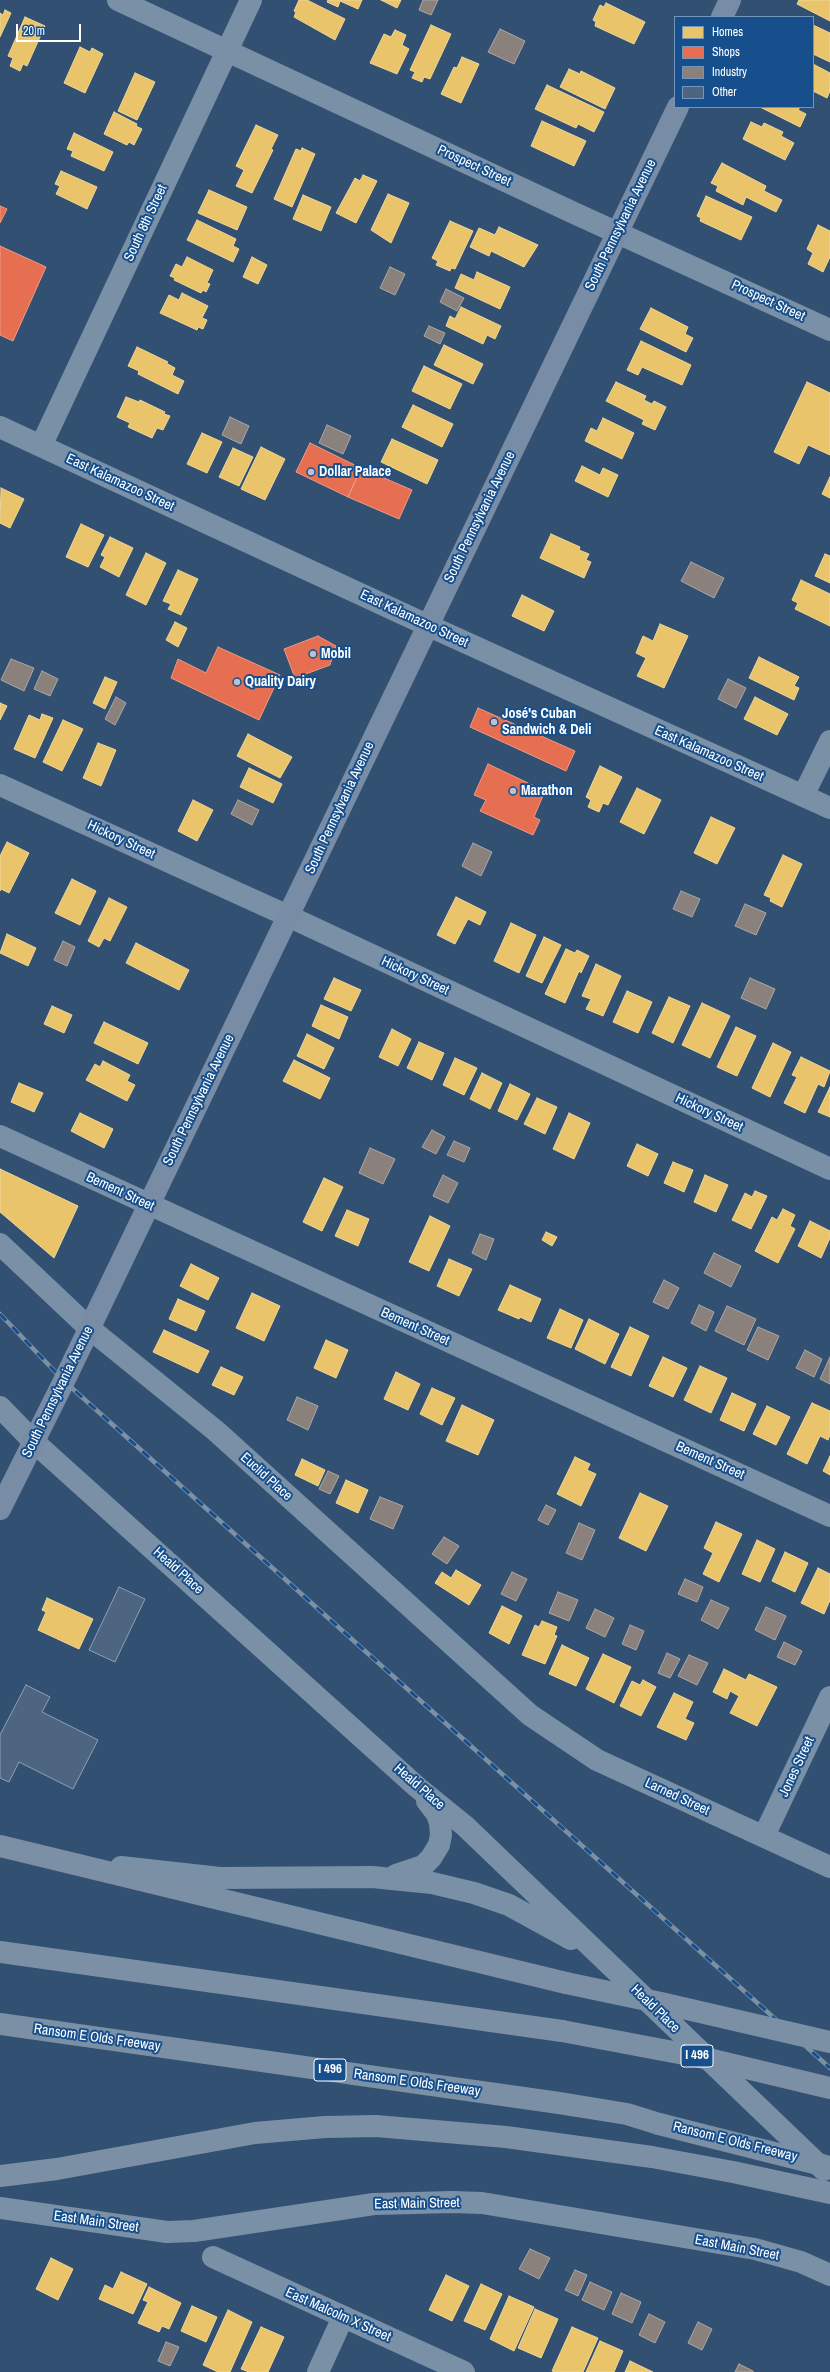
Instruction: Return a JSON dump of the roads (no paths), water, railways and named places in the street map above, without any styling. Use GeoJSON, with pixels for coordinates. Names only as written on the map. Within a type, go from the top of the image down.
{"type":"FeatureCollection","features":[{"type":"Feature","properties":{"kind":"highway"},"geometry":{"type":"LineString","coordinates":[[0,1846],[66,1861],[314,1924],[566,1983],[653,2001],[830,2042]]}},
{"type":"Feature","properties":{"kind":"highway","name":"I 496"},"geometry":{"type":"LineString","coordinates":[[0,1952],[562,2031],[692,2055],[830,2088]]}},
{"type":"Feature","properties":{"kind":"highway","name":"Ransom E Olds Freeway"},"geometry":{"type":"LineString","coordinates":[[0,2024],[559,2103],[627,2114],[659,2124],[830,2167]]}},
{"type":"Feature","properties":{"kind":"highway"},"geometry":{"type":"LineString","coordinates":[[0,2176],[57,2169],[225,2137],[333,2126],[376,2126],[433,2130],[652,2157],[725,2170],[830,2193]]}},
{"type":"Feature","properties":{"kind":"main road"},"geometry":{"type":"LineString","coordinates":[[722,16],[730,0]]}},
{"type":"Feature","properties":{"kind":"main road","name":"South Pennsylvania Avenue"},"geometry":{"type":"LineString","coordinates":[[0,1509],[149,1205],[427,625],[678,108]]}},
{"type":"Feature","properties":{"kind":"street","name":"Prospect Street"},"geometry":{"type":"LineString","coordinates":[[118,0],[830,330]]}},
{"type":"Feature","properties":{"kind":"street","name":"South 8th Street"},"geometry":{"type":"LineString","coordinates":[[41,446],[226,51],[252,0]]}},
{"type":"Feature","properties":{"kind":"street","name":"East Kalamazoo Street"},"geometry":{"type":"LineString","coordinates":[[0,427],[427,625],[830,808]]}},
{"type":"Feature","properties":{"kind":"street"},"geometry":{"type":"LineString","coordinates":[[803,796],[830,741]]}},
{"type":"Feature","properties":{"kind":"street","name":"Hickory Street"},"geometry":{"type":"LineString","coordinates":[[0,785],[288,916],[830,1169]]}},
{"type":"Feature","properties":{"kind":"street","name":"Bement Street"},"geometry":{"type":"LineString","coordinates":[[0,1136],[830,1516]]}},
{"type":"Feature","properties":{"kind":"street","name":"Euclid Place"},"geometry":{"type":"LineString","coordinates":[[0,1244],[89,1328],[216,1431],[530,1715]]}},
{"type":"Feature","properties":{"kind":"street","name":"Heald Place"},"geometry":{"type":"LineString","coordinates":[[0,1407],[34,1442],[417,1787],[465,1826],[830,2175]]}},
{"type":"Feature","properties":{"kind":"street","name":"Jones Street"},"geometry":{"type":"LineString","coordinates":[[764,1836],[830,1697]]}},
{"type":"Feature","properties":{"kind":"street","name":"Larned Street"},"geometry":{"type":"LineString","coordinates":[[530,1715],[597,1760],[830,1867]]}},
{"type":"Feature","properties":{"kind":"street"},"geometry":{"type":"LineString","coordinates":[[388,1877],[423,1866],[431,1858],[439,1845],[441,1827],[437,1814],[417,1787]]}},
{"type":"Feature","properties":{"kind":"street"},"geometry":{"type":"LineString","coordinates":[[66,1861],[227,1879],[388,1877],[452,1886],[510,1905],[564,1934],[614,1970]]}},
{"type":"Feature","properties":{"kind":"street","name":"East Main Street"},"geometry":{"type":"LineString","coordinates":[[0,2208],[167,2232],[194,2231],[374,2204],[482,2203],[756,2249],[801,2262],[830,2275]]}},
{"type":"Feature","properties":{"kind":"street","name":"East Malcolm X Street"},"geometry":{"type":"LineString","coordinates":[[213,2257],[464,2372]]}},
{"type":"Feature","properties":{"kind":"street"},"geometry":{"type":"LineString","coordinates":[[318,2372],[343,2317]]}},
{"type":"Feature","properties":{"kind":"railway"},"geometry":{"type":"LineString","coordinates":[[0,1314],[64,1381],[830,2068]]}},
{"type":"Feature","properties":{"kind":"place","name":"Dollar Palace"},"geometry":{"type":"Point","coordinates":[311,472]}},
{"type":"Feature","properties":{"kind":"place","name":"Mobil"},"geometry":{"type":"Point","coordinates":[313,654]}},
{"type":"Feature","properties":{"kind":"place","name":"Quality Dairy"},"geometry":{"type":"Point","coordinates":[237,682]}},
{"type":"Feature","properties":{"kind":"place","name":"José's Cuban Sandwich & Deli"},"geometry":{"type":"Point","coordinates":[494,722]}},
{"type":"Feature","properties":{"kind":"place","name":"Marathon"},"geometry":{"type":"Point","coordinates":[513,791]}}]}
